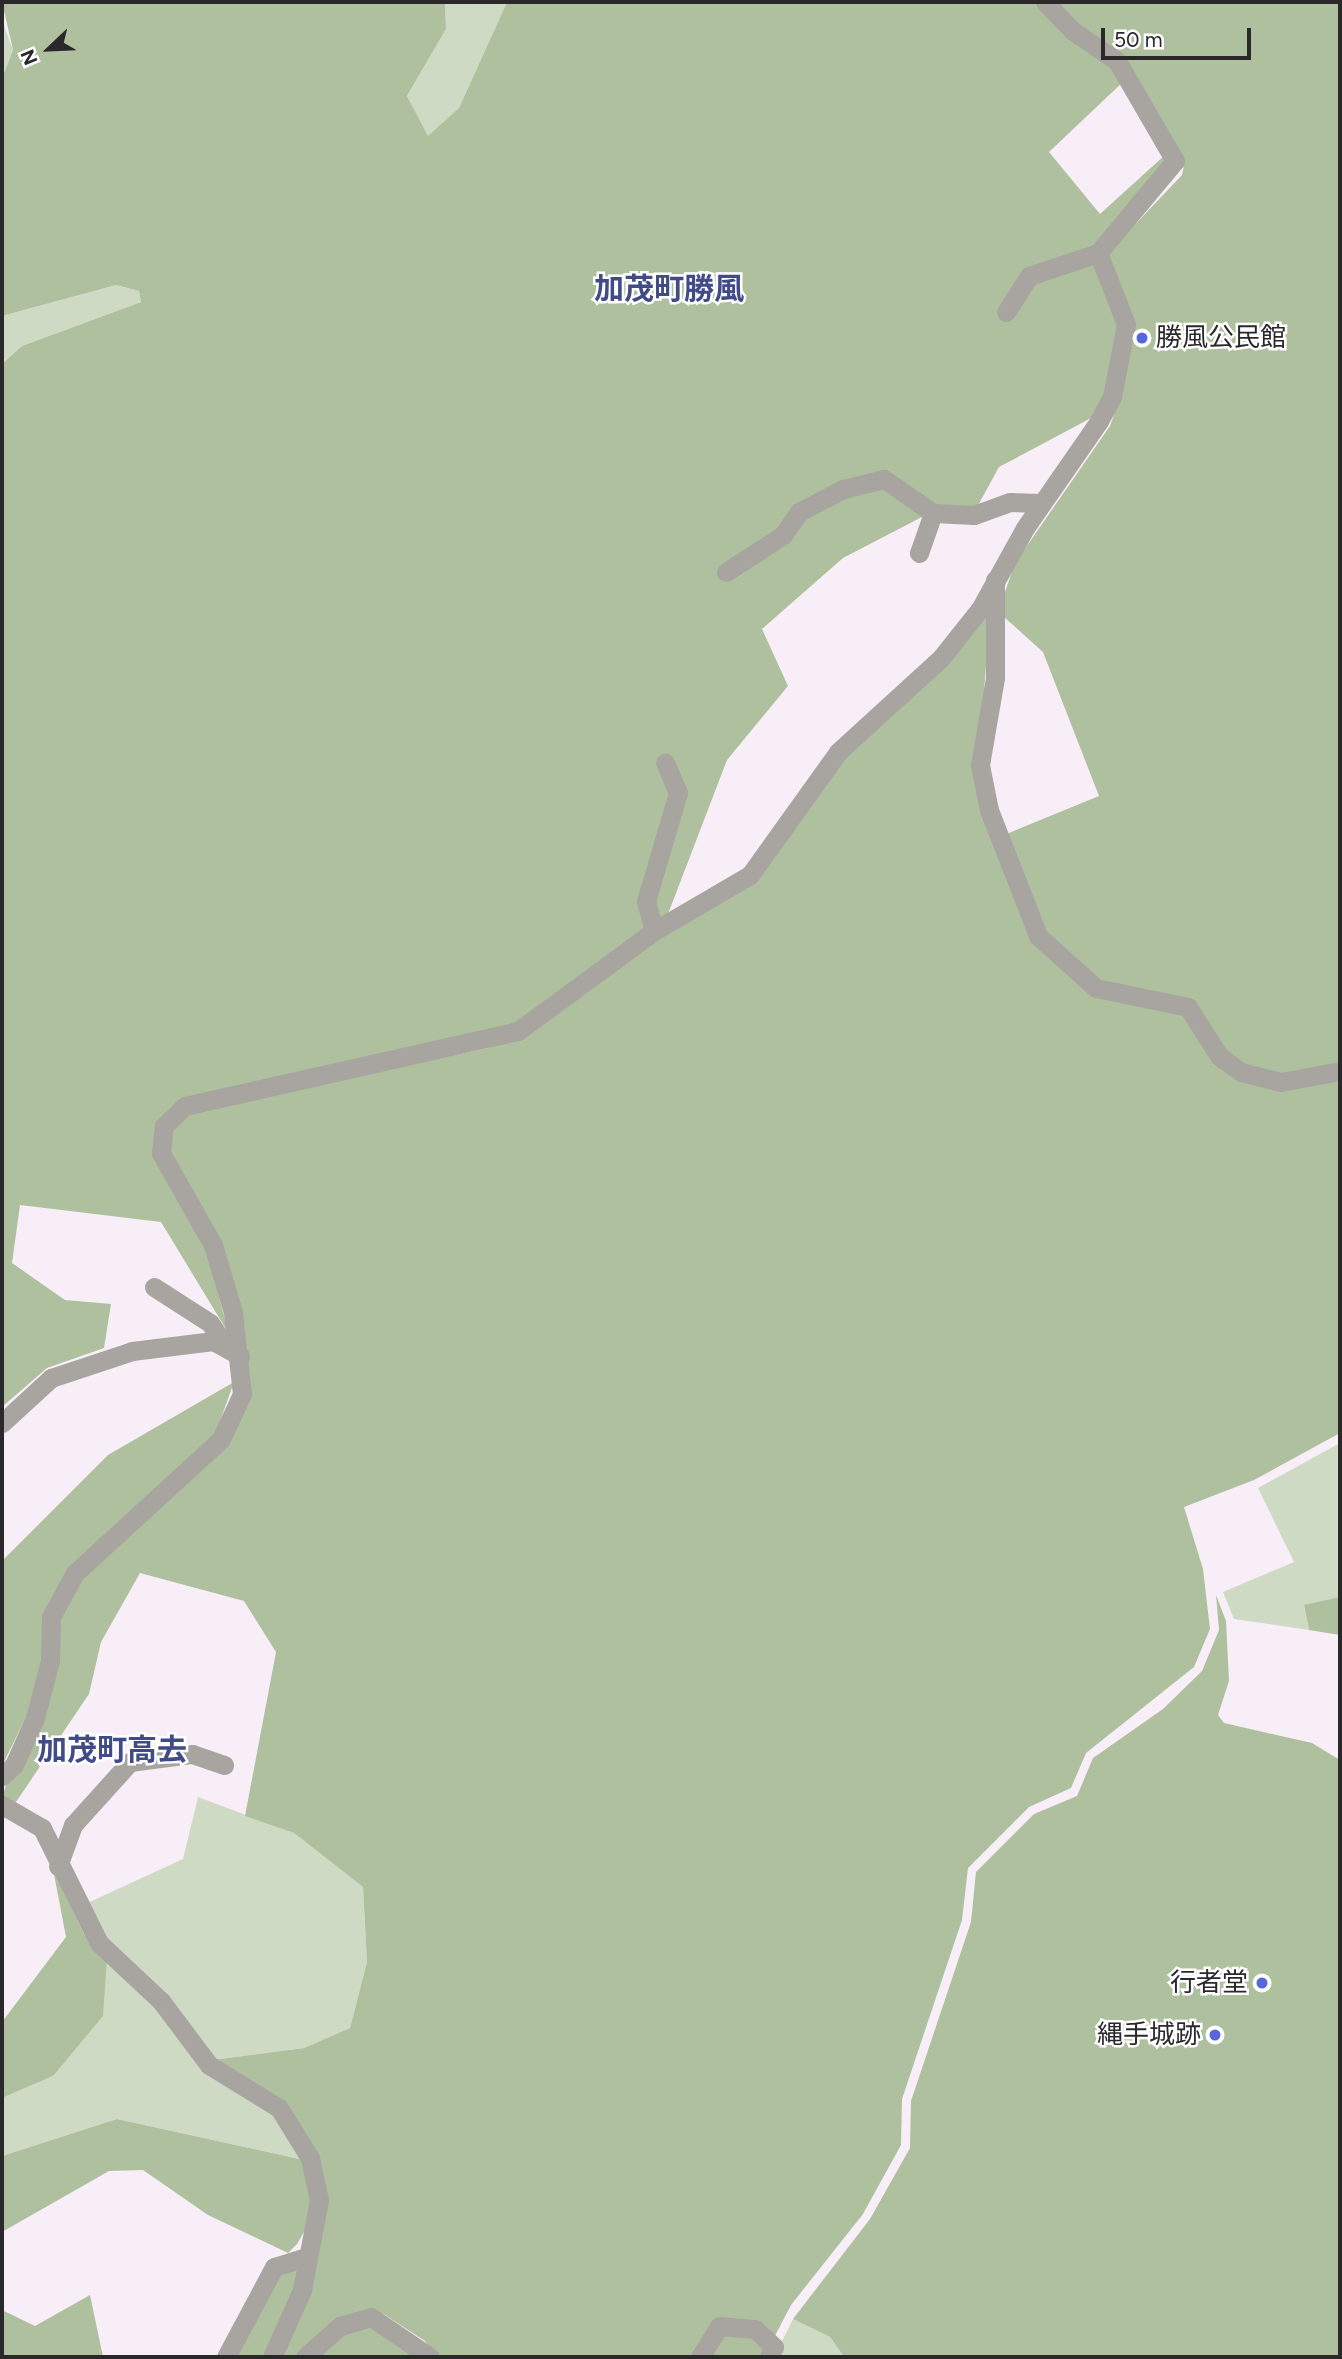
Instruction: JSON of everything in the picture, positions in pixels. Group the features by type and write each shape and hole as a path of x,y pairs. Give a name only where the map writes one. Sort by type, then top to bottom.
{"street":[{"path":"1006,312 1029,276 1098,253 1175,162 1117,61 1073,31 1045,2"},
{"path":"2,1776 14,1765 35,1718 50,1661 51,1617 75,1573 221,1439 242,1394 214,1245 161,1153 162,1133 174,1115 213,1099 518,1031 654,931 759,867 822,772 941,658 1112,397 1124,350 1124,312 1098,253"},
{"path":"726,572 783,535 799,512 843,489 884,480 933,513 974,515 1010,502 1042,503"},
{"path":"919,553 933,513"},
{"path":"995,579 995,678 980,765 989,810 1038,936 1096,988 1188,1007 1219,1056 1241,1072 1281,1082 1340,1071"},
{"path":"654,931 646,901 678,793 665,763"},
{"path":"155,1287 210,1323 233,1350"},
{"path":"2,1423 64,1371 132,1351 213,1341 233,1350"},
{"path":"58,1866 73,1825 130,1762 192,1754 224,1765"},
{"path":"2,1805 42,1828 89,1931 161,2001 209,2065 263,2094 292,2126 319,2189 304,2258 298,2305 272,2357"},
{"path":"226,2357 274,2267 304,2258"},
{"path":"305,2357 340,2326 371,2317 430,2357"},
{"path":"700,2357 719,2326 729,2326 765,2336 774,2347 769,2357"}],"green space":[{"path":"2,2 445,2 446,29 407,96 428,136 459,108 507,2 1038,2 1124,81 1049,152 1100,214 1165,155 1169,163 1089,252 1118,324 1105,394 1093,417 999,467 970,520 922,517 843,558 762,629 788,686 727,760 668,914 515,1024 157,1122 153,1155 206,1248 229,1334 161,1222 20,1205 12,1263 65,1300 111,1304 104,1348 47,1368 2,1407 2,364 22,346 141,302 139,291 116,285 2,316 2,78 13,50"},
{"path":"445,2 507,2 459,108 428,137 407,96 446,29"},
{"path":"1051,2 1340,2 1340,1065 1282,1076 1243,1066 1219,1044 1192,1002 1099,983 1043,932 1004,835 1099,796 1043,652 1004,617 1005,592 1015,563 1110,426 1119,400 1133,323 1107,254 1182,175 1185,160"},
{"path":"2,20 13,50 2,78"},
{"path":"116,285 139,291 141,302 22,346 2,364 2,316"},
{"path":"990,610 977,789 1066,974 1178,1008 1208,1050 1281,1088 1340,1078 1340,1433 1254,1480 1184,1507 1203,1569 1210,1629 1194,1667 1086,1753 1071,1788 1029,1807 968,1868 962,1920 902,2099 901,2145 863,2214 791,2305 764,2357 436,2357 425,2341 382,2313 297,2357 279,2357 304,2307 315,2155 213,2060 304,2048 350,2028 367,1962 363,1887 294,1833 245,1816 276,1652 244,1601 140,1573 101,1642 89,1694 16,1802 2,1798 58,1619 81,1578 227,1444 249,1395 247,1355 168,1151 171,1130 189,1113 488,1048 541,1026 658,937 754,881 844,757"},
{"path":"234,1382 215,1435 69,1569 27,1715 2,1766 2,1561 108,1455"},
{"path":"1340,1443 1340,1597 1304,1606 1309,1630 1234,1619 1223,1592 1294,1562 1258,1488"},
{"path":"1216,1595 1226,1621 1229,1681 1218,1715 1224,1723 1312,1743 1340,1760 1340,2357 844,2357 830,2337 793,2319 870,2219 910,2148 911,2101 971,1922 976,1872 1034,1814 1077,1796 1093,1758 1163,1709 1202,1671 1219,1630"},
{"path":"1340,1597 1340,1635 1309,1630 1304,1605"},
{"path":"198,1797 294,1833 363,1887 367,1962 350,2028 304,2048 213,2060 103,1939 83,1905 183,1859"},
{"path":"53,1869 84,1934 107,1958 103,2016 53,2076 2,2098 2,2022 66,1937"},
{"path":"107,1958 268,2105 304,2160 117,2119 2,2156 2,2098 53,2076"},
{"path":"117,2119 304,2160 311,2179 309,2223 297,2244 288,2253 208,2215 143,2170 109,2171 2,2232 2,2156"},
{"path":"292,2266 298,2272 291,2302 265,2357 234,2357 280,2273"},
{"path":"90,2295 103,2357 2,2357 2,2310 35,2326"},
{"path":"793,2319 830,2337 844,2357 774,2357"},
{"path":"377,2326 422,2357 316,2357 344,2333"}],"place":[{"name":"勝風公民館","path":"1142,338"},
{"name":"行者堂","path":"1262,1983"},
{"name":"縄手城跡","path":"1215,2035"}],"district":[{"name":"加茂町勝風","path":"669,289"},
{"name":"加茂町高去","path":"112,1750"}]}
